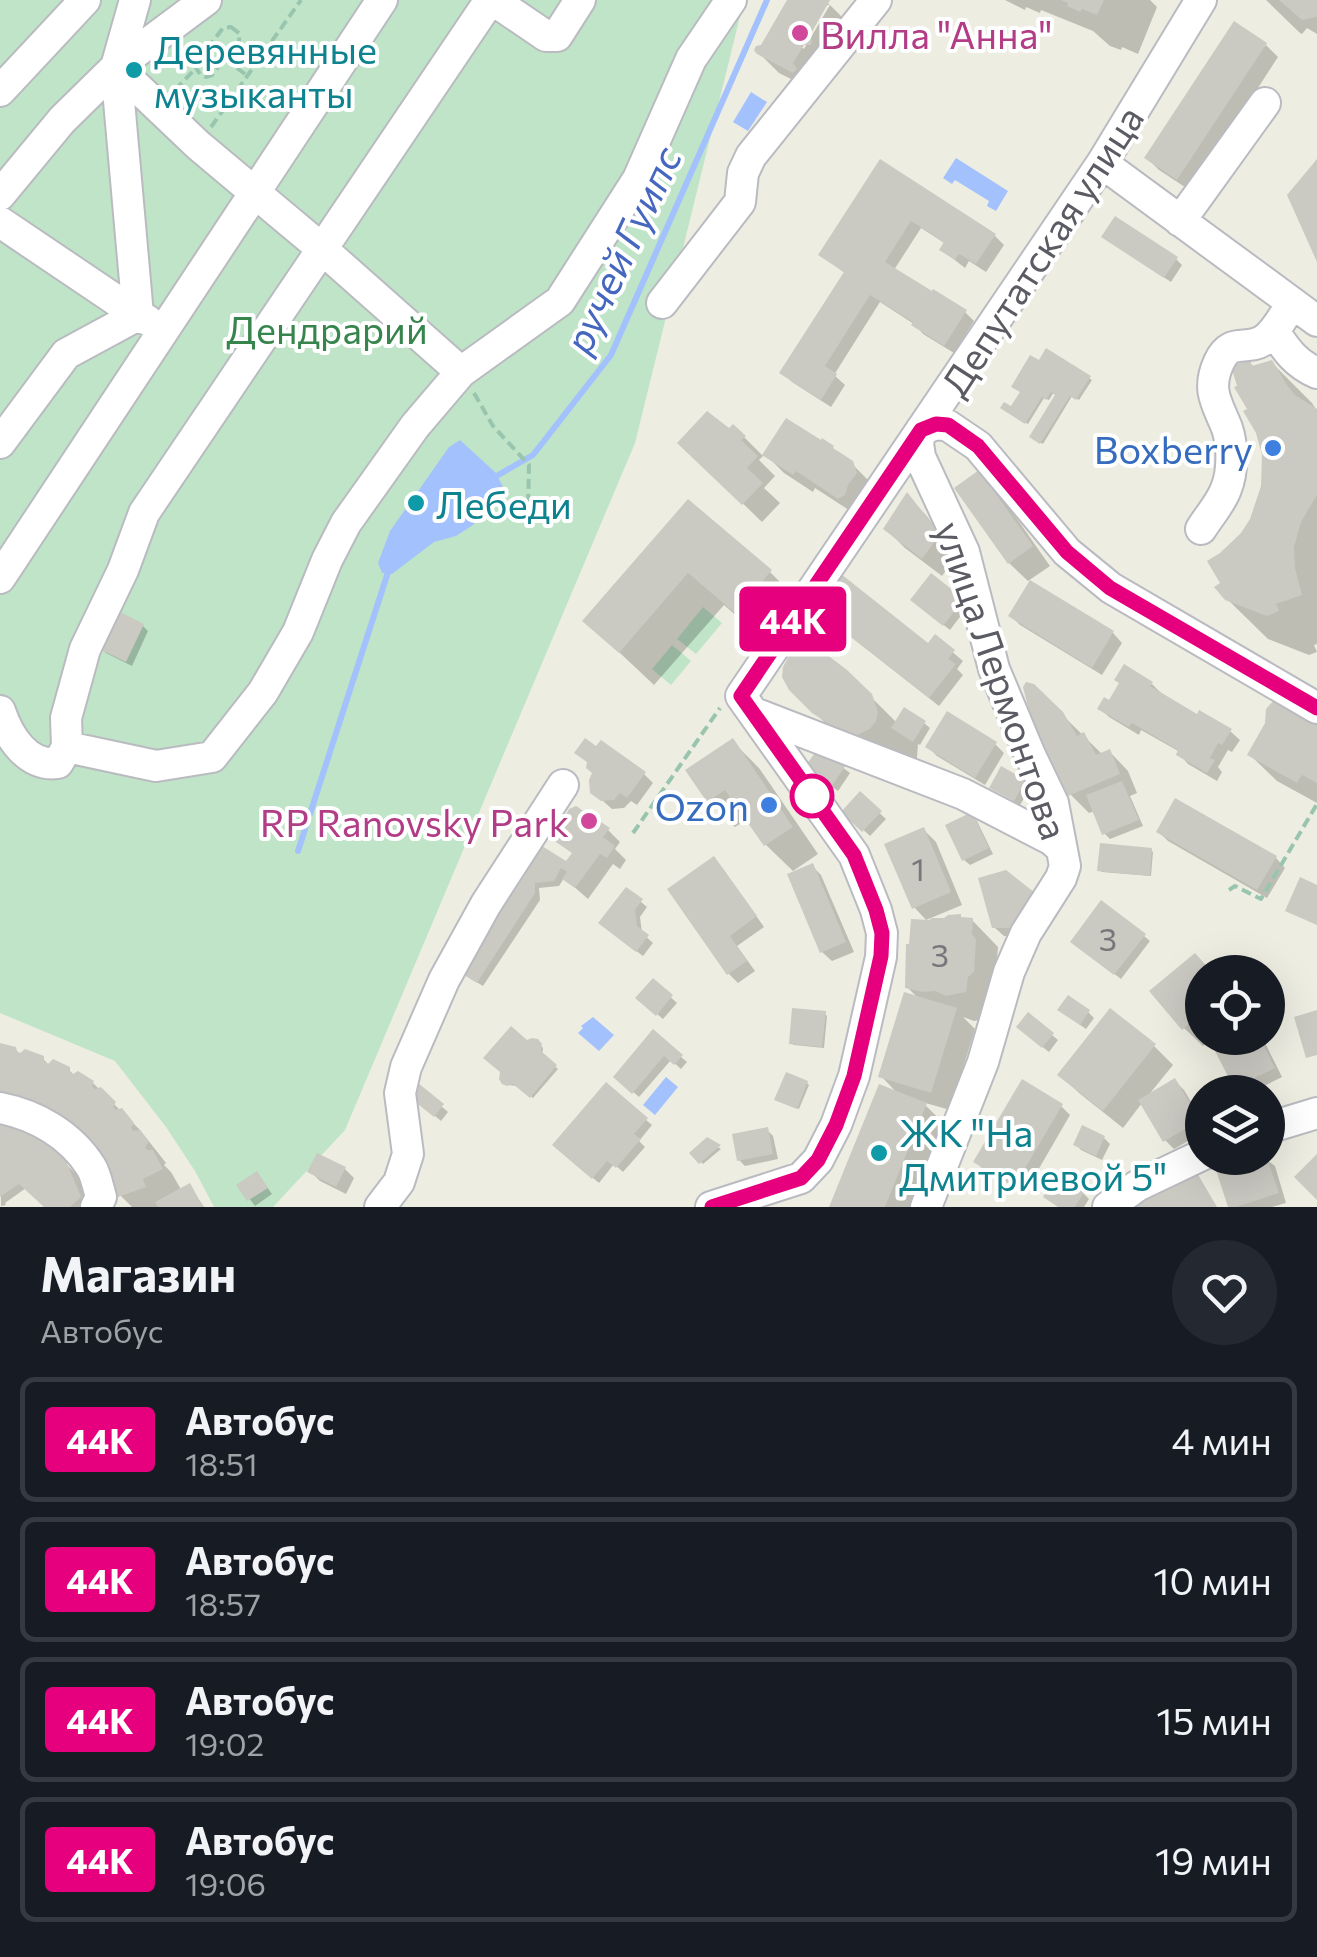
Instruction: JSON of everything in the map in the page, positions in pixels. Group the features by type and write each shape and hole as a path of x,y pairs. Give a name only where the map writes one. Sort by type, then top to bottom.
{"street":[{"path":"0,91 85,0"},
{"path":"135,0 116,67 150,322"},
{"path":"0,195 62,120 116,67 206,0"},
{"path":"0,578 150,322 254,192 382,0"},
{"path":"0,711 5,727 30,759 45,765 58,763 67,748 66,718 85,649 123,570 144,513 321,248 492,0 546,36 557,36 580,0"},
{"path":"67,748 156,766 212,757 263,692 298,632 346,522 415,426 461,372 560,301 638,180 692,59 731,0"},
{"path":"662,303 740,202 743,173 751,156 876,0"},
{"name":"Депутатская улица","path":"738,705 1102,163 1201,0"},
{"path":"116,67 198,145 461,372"},
{"path":"1180,221 1264,103"},
{"path":"1102,163 1305,312 1264,340 1234,346 1220,360 1212,388 1228,432 1232,464 1226,490 1201,528"},
{"path":"0,222 150,322"},
{"path":"0,442 66,354 150,322"},
{"path":"1274,331 1289,355 1317,373"},
{"path":"921,430 936,424 948,425 978,446 1067,552 1110,588 1317,708"},
{"name":"улица Лермонтова","path":"921,430 920,457 964,552 994,669 1054,803 1065,866 1008,972 983,1062 926,1207"},
{"path":"738,705 963,794 1061,848"},
{"path":"712,1207 801,1178 818,1160 854,1076 881,956 882,933 876,910 854,855 738,705"},
{"path":"380,1207 399,1182 408,1154 400,1093 406,1067 444,980 486,904 562,784"},
{"path":"0,1108 46,1124 73,1144 93,1170 101,1197 96,1207"},
{"path":"1285,1123 1317,1113"},
{"path":"1108,1207 1137,1186 1185,1163"}],"path":[{"path":"198,145 301,0"},
{"path":"158,107 196,68 223,28 231,26 240,34 239,41 212,76 200,74 196,68"},
{"path":"225,60 247,76"},
{"path":"461,372 493,426 529,465 528,512"},
{"path":"633,833 738,705"},
{"path":"1229,890 1235,886 1261,899 1317,804"},
{"path":"1252,903 1255,896"}],"green space":[{"name":"Дендрарий","path":"0,0 744,0 635,443 345,1130 273,1207 214,1207 166,1127 115,1061 0,1013"},
{"path":"703,607 722,623 696,654 677,639"},
{"path":"672,645 691,661 671,685 652,669"}],"water":[{"path":"751,92 767,102 748,131 733,122"},
{"path":"956,158 1008,191 996,211 987,206 989,201 955,180 952,184 943,178"},
{"path":"460,440 496,473 504,489 473,525 456,536 434,542 392,574 382,573 378,563 390,531 449,447"},
{"path":"593,1017 614,1035 599,1051 578,1033"},
{"path":"666,1077 678,1087 655,1115 643,1105"}],"building":[{"path":"787,0 830,0 809,37 811,45 804,45 793,63 797,69 793,73 754,50 761,45"},
{"path":"1061,0 1104,0 1097,15 1082,9 1080,12"},
{"path":"1279,0 1317,0 1317,17 1302,20"},
{"path":"1234,21 1267,43 1177,180 1144,158"},
{"path":"880,159 996,234 976,264 959,254 955,260 939,250 944,242 911,221 885,262 967,310 944,346 870,295 825,366 837,374 821,400 779,373 844,272 818,255"},
{"path":"1317,159 1317,262 1287,195"},
{"path":"1115,216 1178,257 1164,278 1101,237"},
{"path":"1046,348 1091,376 1076,400 1070,396 1040,444 1029,437 1055,395 1051,392 1046,400 1042,397 1025,424 1000,408 1004,402 1011,406 1020,392 1011,387 1030,355 1039,360"},
{"path":"1250,360 1252,366 1272,360 1295,395 1317,409 1317,495 1301,522 1294,547 1302,595 1276,604 1279,611 1267,616 1225,600 1214,587 1220,583 1207,561 1241,533 1261,486 1262,455 1256,433 1243,411 1247,409 1234,387 1237,386 1231,366"},
{"path":"707,411 729,428 733,424 746,436 741,440 758,456 747,468 763,483 742,505 677,443"},
{"path":"786,418 853,461 857,473 845,495 838,499 796,471 793,475 762,455"},
{"path":"979,470 1033,546 1008,564 954,488"},
{"path":"907,492 940,534 922,559 883,529"},
{"path":"688,499 772,570 735,613 688,573 619,653 582,621"},
{"path":"931,573 964,599 943,626 910,600"},
{"path":"841,574 928,643 935,634 955,650 948,659 956,664 929,698 832,622 832,585"},
{"path":"1030,580 1114,631 1092,668 1008,616"},
{"path":"116,610 144,624 126,662 97,648"},
{"path":"803,647 822,651 872,694 878,712 870,729 857,735 843,733 812,713 789,690 782,677 783,667 790,654"},
{"path":"1124,664 1153,682 1150,686 1232,729 1222,745 1218,743 1210,758 1215,760 1207,773 1176,755 1178,750 1132,723 1129,727 1097,709 1104,697 1109,700 1119,683 1114,680"},
{"path":"1026,682 1034,684 1063,712 1077,736 1084,732 1096,755 1110,749 1120,774 1068,796 1034,725 1023,687"},
{"path":"1275,699 1317,721 1317,783 1302,775 1297,783 1247,755 1265,723 1266,709"},
{"path":"904,707 926,721 913,742 891,728"},
{"path":"947,711 997,742 975,778 925,747"},
{"path":"585,738 596,746 601,740 646,772 627,798 620,793 614,800 601,801 590,793 592,773 586,768 587,762 574,753"},
{"path":"733,738 793,827 764,846 725,790 707,802 685,770"},
{"path":"820,746 846,765 831,787 804,768"},
{"path":"1001,766 1026,780 1014,801 989,788"},
{"path":"1122,781 1139,820 1102,835 1086,795"},
{"path":"860,791 882,811 862,832 841,812"},
{"path":"1175,798 1277,856 1257,890 1156,832"},
{"path":"576,806 610,828 603,837 615,846 607,858 600,854 575,888 562,879 567,872 561,868 554,881 535,883 535,893 477,983 456,970 508,891 515,890 525,875 522,867 537,843 566,861 572,853 554,836 569,809"},
{"path":"972,812 989,848 962,861 945,825"},
{"path":"924,827 951,892 912,909 884,844"},
{"path":"1100,843 1152,848 1150,876 1097,871"},
{"path":"714,856 757,916 730,936 747,961 727,975 667,889"},
{"path":"813,863 846,942 820,953 787,874"},
{"path":"1006,870 1039,896 1013,928 992,928 978,878"},
{"path":"1300,877 1317,885 1317,925 1285,911"},
{"path":"626,887 643,899 635,910 637,926 649,935 636,952 598,923"},
{"path":"1101,900 1146,934 1114,975 1070,942"},
{"path":"961,914 973,918 972,934 976,939 974,972 968,977 966,992 946,996 905,988 911,919"},
{"path":"1185,961 1185,1027 1182,1030 1149,991"},
{"path":"653,978 673,995 656,1016 635,998"},
{"path":"904,992 957,1008 931,1093 878,1077"},
{"path":"1068,995 1090,1010 1080,1025 1057,1010"},
{"path":"792,1008 826,1011 822,1047 789,1044"},
{"path":"1110,1008 1156,1044 1103,1111 1057,1075"},
{"path":"1317,1010 1317,1055 1306,1058 1294,1017"},
{"path":"1028,1012 1054,1033 1042,1048 1016,1027"},
{"path":"511,1026 527,1040 538,1039 541,1051 557,1065 530,1098 513,1084 502,1084 500,1072 483,1058"},
{"path":"653,1029 683,1055 674,1065 664,1056 632,1094 613,1077"},
{"path":"0,1043 16,1047 20,1053 25,1049 44,1056 48,1064 53,1059 70,1067 70,1073 78,1071 94,1081 92,1086 101,1087 116,1102 113,1107 122,1108 134,1123 131,1128 140,1130 149,1142 145,1147 153,1150 163,1169 143,1179 146,1187 118,1197 101,1163 0,1096"},
{"path":"1217,1055 1268,1055 1275,1068 1261,1075 1227,1075"},
{"path":"786,1072 808,1081 797,1109 774,1100"},
{"path":"1175,1078 1185,1095 1185,1129 1163,1142 1138,1100"},
{"path":"1022,1079 1063,1104 1014,1187 973,1162"},
{"path":"606,1082 648,1118 634,1134 641,1139 616,1168 607,1161 592,1179 552,1145"},
{"path":"418,1083 444,1104 434,1117 408,1096"},
{"name":"ЖК \"На Дмитриевой 5\"","path":"879,1084 927,1103 885,1207 829,1207"},
{"path":"0,1120 37,1135 66,1161 81,1197 70,1207 44,1207 19,1184 0,1197"},
{"path":"1082,1125 1105,1136 1096,1156 1073,1145"},
{"path":"768,1127 773,1154 737,1161 732,1134"},
{"path":"707,1137 721,1145 699,1164 689,1153"},
{"path":"317,1153 346,1167 336,1187 307,1172"},
{"path":"1317,1154 1317,1200 1294,1177"},
{"path":"257,1171 268,1188 247,1201 236,1185"},
{"path":"1185,1171 1185,1175 1198,1175 1217,1207 1122,1207"},
{"path":"1058,1174 1085,1191 1075,1207 1058,1207 1043,1197"},
{"path":"1218,1175 1273,1175 1279,1193 1228,1207"},
{"path":"190,1183 203,1207 158,1207 155,1202"}],"waterway":[{"name":"ручей Гуипс","path":"493,478 533,455 611,355 767,0"},
{"name":"ручей Гуипс","path":"298,851 390,566"}],"bus line":[{"name":"44К","path":"712,1207 801,1178 818,1160 854,1076 881,956 882,933 876,910 854,855 741,696 921,430 936,424 948,425 978,446 1067,552 1110,588 1317,708"}],"place":[{"name":"Вилла \"Анна\"","path":"800,33"},
{"name":"Деревянные музыканты","path":"134,70"},
{"name":"Boxberry","path":"1273,448"},
{"name":"Лебеди","path":"416,503"},
{"name":"Ozon","path":"769,805"},
{"name":"RP Ranovsky Park","path":"589,821"},
{"name":"ЖК \"На Дмитриевой 5\"","path":"879,1153"}]}
